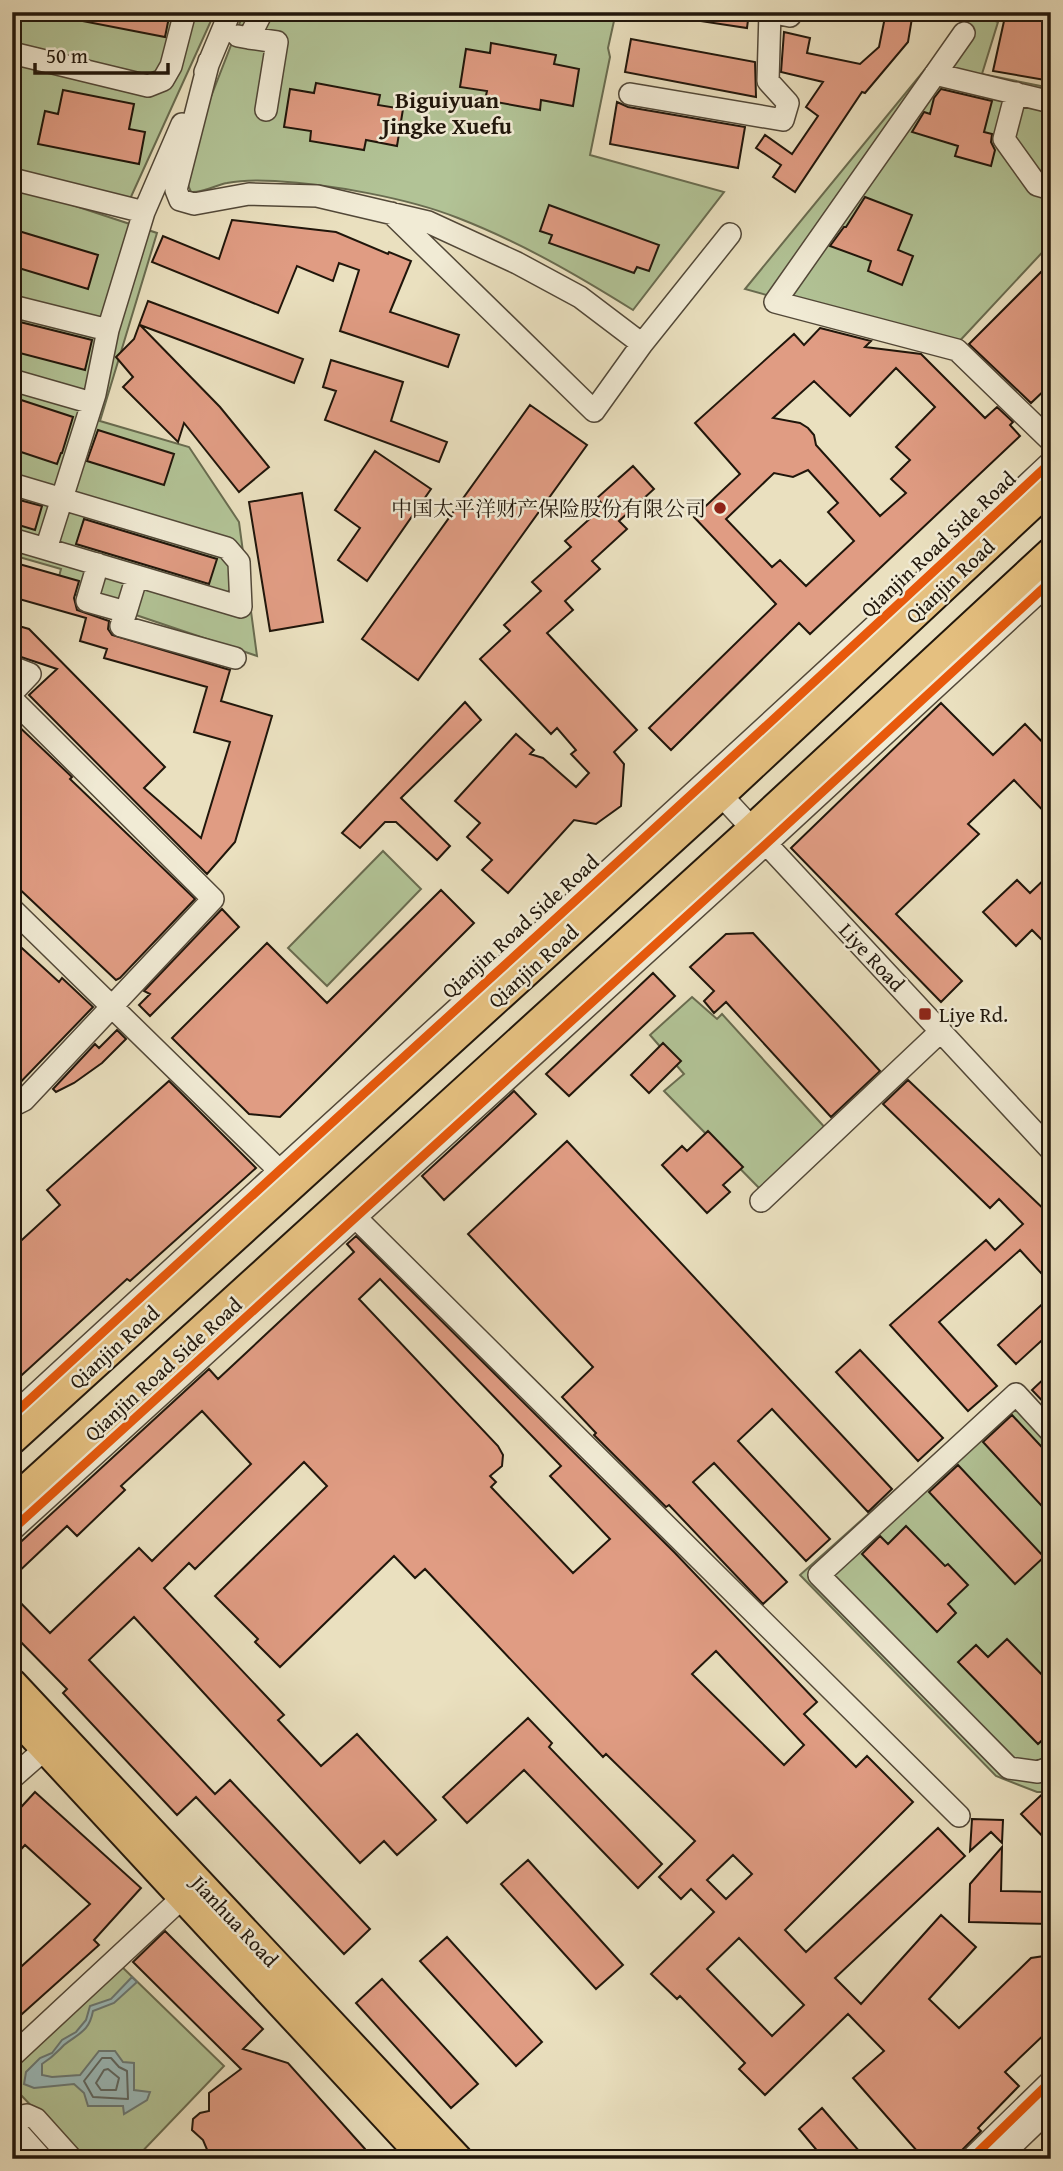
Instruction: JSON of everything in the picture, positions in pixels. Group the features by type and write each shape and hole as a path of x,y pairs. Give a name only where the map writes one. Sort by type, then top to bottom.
{"main road":[{"name":"Qianjin Road","path":"12,1440 286,1177 721,795 1051,487"},
{"path":"12,1503 348,1210 760,836 1051,552"},
{"name":"Jianhua Road","path":"12,1683 458,2159"},
{"name":"Jianhua Road","path":"12,1713 425,2159"}],"street":[{"path":"12,53 148,86 163,80 171,66 185,12"},
{"path":"46,549 92,403 108,330 144,212 230,12"},
{"path":"249,38 262,12"},
{"path":"630,94 783,120 788,103 768,80 770,12 790,16 791,12"},
{"path":"964,33 775,302 957,350 1051,441"},
{"path":"221,34 277,42 266,110"},
{"path":"209,61 176,190 180,200 194,204 249,194 317,196 428,222 517,263 580,297 642,344"},
{"path":"935,74 1051,102"},
{"path":"1016,93 1004,139 1037,186 1051,189"},
{"path":"12,178 144,212"},
{"path":"391,213 594,411 642,344 730,234"},
{"path":"12,306 108,330"},
{"path":"12,380 92,403"},
{"name":"Qianjin Road Side Road","path":"12,1416 286,1177 1051,462"},
{"path":"12,484 227,548 239,562 241,607 12,539"},
{"path":"98,565 87,601 126,612"},
{"path":"137,576 121,626 234,658"},
{"path":"760,836 1051,581"},
{"path":"12,667 30,674 12,693"},
{"path":"12,699 213,899 24,1100 12,1106"},
{"name":"Liye Road","path":"721,795 1051,1150"},
{"path":"12,909 286,1177"},
{"path":"761,1201 941,1031"},
{"path":"348,1210 959,1816"},
{"name":"Qianjin Road Side Road","path":"12,1530 348,1210"},
{"path":"1051,1432 1016,1394 819,1575 1009,1768 1038,1773 1051,1767"},
{"path":"12,1778 45,1749"},
{"path":"12,2056 183,1897"},
{"path":"971,2159 1051,2081"},
{"path":"1002,2157 1051,2108"},
{"path":"13,2113 17,2132 42,2159"},
{"path":"13,2113 17,2117 27,2115 36,2119 72,2159"}],"green space":[{"path":"12,12 215,12 130,199 12,169"},
{"path":"244,12 616,12 608,48 610,57 590,155 724,192 633,310 526,248 458,218 416,204 343,189 251,180 191,192 187,183 198,130"},
{"path":"972,12 998,22 982,74 1051,88 1051,243 954,347 745,289"},
{"path":"12,185 157,233 100,421 189,447 239,522 257,656 56,588 61,569 12,555"},
{"path":"383,851 421,889 327,986 288,948"},
{"path":"692,997 717,1019 722,1014 828,1131 763,1192 664,1091 684,1074 650,1035"},
{"path":"1005,1392 1051,1443 1051,1792 1037,1792 996,1776 800,1575"},
{"path":"118,1963 224,2066 135,2159 82,2159 19,2093 15,2067"}],"water":[{"path":"132,1977 137,1982 114,2003 93,2011 83,2031 42,2064 42,2075 80,2075 99,2051 115,2051 123,2062 134,2063 134,2090 150,2092 147,2100 124,2114 123,2106 88,2106 84,2093 74,2084 34,2088 24,2084 26,2072 40,2058 52,2053 62,2040 76,2032 86,2020 90,2006 111,1999"}],"building":[{"path":"73,12 170,12 165,37 72,19"},
{"path":"700,12 749,12 747,28 700,21"},
{"path":"886,12 913,12 908,42 865,93 862,92 795,192 773,177 781,165 756,148 765,135 792,154 818,116 806,107 823,82 781,72 784,32 810,38 807,53 860,64 879,47"},
{"path":"1006,12 1051,12 1051,81 993,71"},
{"path":"631,39 755,62 756,97 625,72"},
{"path":"491,43 556,55 554,64 579,69 573,106 541,100 540,110 485,100 487,91 460,87 466,49 490,53"},
{"path":"316,83 380,95 378,105 403,109 397,146 366,140 364,150 310,141 311,131 284,127 290,89 314,93"},
{"path":"941,89 992,101 984,132 992,134 991,142 995,150 991,166 955,156 958,146 912,132 924,112 930,114 934,98"},
{"path":"63,90 134,104 129,129 145,132 139,164 38,144 45,111 58,114"},
{"path":"617,102 628,107 745,127 738,168 610,144"},
{"path":"865,197 912,215 898,250 913,256 902,285 868,271 871,261 830,246"},
{"path":"549,205 659,245 649,271 637,267 634,273 549,243 552,235 540,231"},
{"path":"232,220 336,232 411,261 390,312 459,335 448,367 340,331 359,270 339,263 333,281 297,266 278,313 152,262 163,236 219,259"},
{"path":"12,229 98,255 88,289 12,266"},
{"path":"1051,262 1051,384 1031,403 969,344"},
{"path":"148,301 303,359 294,383 140,325 220,407 269,467 239,492 184,423 178,442 123,387 133,377 116,357 134,339"},
{"path":"12,320 92,340 85,370 12,351"},
{"path":"820,328 871,341 865,347 921,354 985,418 997,407 1013,422 1010,425 1020,436 810,634 799,623 671,750 649,728 776,604 694,517 740,474 695,423 794,334 804,345","holes":["896,368 935,407 896,447 910,460 891,479 906,493 880,516 816,445 814,435 808,428 800,423 773,418 814,381 850,416","808,470 838,503 828,512 854,541 806,586 780,560 772,567 726,519 774,473 793,477"]},
{"path":"331,360 403,382 391,421 447,442 439,462 325,420 336,391 323,387"},
{"path":"12,397 73,417 57,464 12,449"},
{"path":"530,405 587,445 418,680 362,639"},
{"path":"98,430 174,454 164,485 87,461"},
{"path":"375,451 431,489 367,581 338,560 360,528 335,510"},
{"path":"633,466 654,489 619,521 627,529 592,561 600,569 565,601 573,610 547,633 637,730 614,752 624,764 621,806 596,824 574,820 508,893 482,870 492,860 467,837 480,823 455,801 516,734 534,750 530,754 543,758 576,787 589,773 571,754 576,750 557,728 551,734 480,659 510,631 504,625 541,591 532,582 571,547 565,541 604,506 597,498"},
{"path":"302,493 323,622 270,631 249,502"},
{"path":"12,498 42,506 35,530 12,523"},
{"path":"84,519 217,559 209,584 76,544"},
{"path":"12,562 79,581 74,598 77,610 109,621 108,629 112,635 230,670 221,701 272,716 235,842 207,874 29,695 57,669 12,654 12,624 29,629 165,767 144,788 201,838 230,742 194,732 207,687 104,658 107,649 80,641 86,618 12,597"},
{"path":"465,702 481,720 401,798 450,846 437,860 396,822 385,822 360,848 342,833"},
{"path":"941,703 993,755 1025,724 1051,751 1051,819 1014,780 968,824 979,834 896,914 962,981 941,1002 791,848"},
{"path":"12,720 195,899 116,980 12,882"},
{"path":"1051,873 1051,949 1032,930 1016,946 983,912 1017,880 1030,893"},
{"path":"441,890 474,923 280,1117 249,1114 172,1038 267,943 327,1003"},
{"path":"222,909 239,927 150,1016 139,1005 150,994 144,991"},
{"path":"753,933 880,1071 831,1117 726,1002 714,1013 704,1001 714,991 690,967 726,934"},
{"path":"12,939 59,982 62,978 93,1007 12,1091"},
{"path":"653,973 675,996 569,1096 546,1074"},
{"path":"117,1030 126,1039 102,1063 74,1083 56,1092 53,1089 95,1044 99,1048"},
{"path":"663,1043 681,1061 649,1093 631,1075"},
{"path":"908,1080 1051,1216 1051,1284 1020,1250 939,1322 997,1386 968,1411 890,1325 986,1240 995,1250 1023,1224 999,1199 990,1208 883,1104"},
{"path":"169,1081 256,1168 130,1281 127,1279 12,1384 12,1249 60,1205 47,1190"},
{"path":"514,1091 536,1114 444,1200 422,1176"},
{"path":"708,1131 743,1167 723,1185 730,1192 707,1213 662,1165 682,1146 687,1151"},
{"path":"567,1141 892,1489 868,1512 772,1409 738,1441 830,1539 806,1561 714,1463 693,1482 787,1582 763,1604 669,1505 666,1507 594,1435 596,1433 562,1397 593,1367 468,1234"},
{"path":"356,1236 675,1553 817,1702 804,1714 856,1767 867,1756 913,1802 785,1930 806,1952 938,1828 965,1856 835,1978 861,2004 941,1915 976,1947 929,1999 959,2028 1031,1958 1051,1955 1051,2028 1005,2072 1019,2086 978,2128 981,2131 962,2150 958,2159 924,2159 853,2078 884,2051 848,2014 765,2095 739,2069 745,2063 680,1996 677,1999 651,1974 714,1912 691,1889 681,1899 659,1877 695,1841 606,1754 603,1757 425,1569 415,1578 394,1556 280,1667 255,1642 258,1639 215,1596 327,1486 304,1462 195,1569 189,1563 164,1588 284,1715 278,1720 321,1766 357,1734 436,1820 397,1855 384,1841 360,1863 134,1617 89,1660 215,1794 230,1780 370,1929 344,1954 196,1797 177,1815 63,1693 67,1689 12,1633 12,1594 50,1633 139,1548 152,1561 251,1464 202,1411 121,1486 125,1490 77,1536 67,1526 12,1578 12,1550 209,1369 218,1379 354,1252 347,1244","holes":["380,1279 561,1466 550,1476 610,1539 573,1573 491,1487 496,1482 490,1476 502,1466 503,1455 498,1446 359,1299","716,1651 804,1745 784,1765 692,1674","733,1855 752,1874 726,1899 707,1880","739,1938 804,2005 772,2036 707,1969"]},
{"path":"1051,1296 1051,1332 1016,1364 998,1345"},
{"path":"860,1350 943,1438 918,1461 836,1372"},
{"path":"1051,1372 1051,1410 1032,1390"},
{"path":"1012,1415 1051,1457 1051,1516 983,1442"},
{"path":"958,1465 1044,1557 1015,1584 929,1492"},
{"path":"906,1526 968,1585 948,1604 956,1613 937,1632 862,1554 880,1536 888,1544"},
{"path":"1007,1639 1051,1684 1051,1732 1038,1744 958,1662 976,1645 988,1657"},
{"path":"528,1718 552,1743 549,1747 662,1864 638,1888 524,1770 467,1823 443,1797"},
{"path":"1051,1786 1051,1845 1021,1814"},
{"path":"35,1792 141,1888 94,1940 99,1945 12,2023 12,1975 90,1904 25,1845 12,1859 12,1817"},
{"path":"972,1819 1003,1820 1002,1843 991,1832 970,1851"},
{"path":"1002,1847 1001,1891 1051,1892 1051,1924 969,1922 970,1884"},
{"path":"528,1860 623,1965 596,1989 501,1884"},
{"path":"165,1931 263,2029 243,2049 288,2063 365,2149 365,2159 211,2159 203,2140 192,2130 193,2119 200,2113 209,2111 209,2093 241,2069 133,1962"},
{"path":"447,1937 542,2042 516,2066 420,1961"},
{"path":"382,1979 478,2084 451,2108 356,2003"},
{"path":"822,2108 866,2159 824,2159 799,2129"}],"cycle path":[{"path":"12,1416 1051,462"},
{"path":"12,1530 1051,581"},
{"path":"971,2159 1051,2081"}],"place":[{"name":"中国太平洋财产保险股份有限公司","path":"720,508"},
{"name":"Liye Rd.","path":"925,1014"}],"district":[{"name":"Biguiyuan Jingke Xuefu","path":"447,112"}]}
